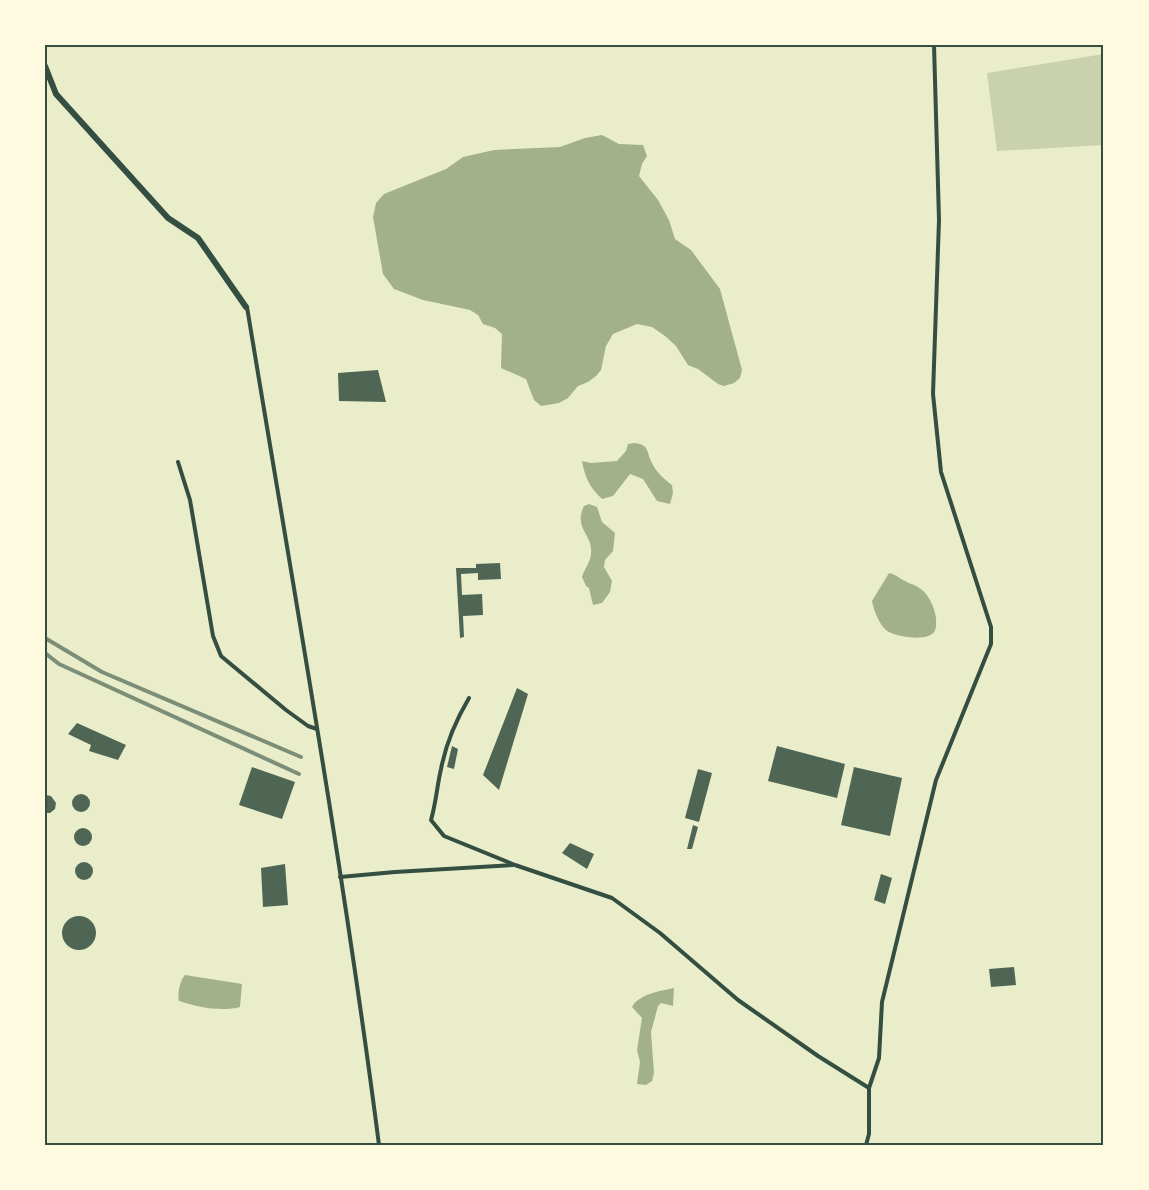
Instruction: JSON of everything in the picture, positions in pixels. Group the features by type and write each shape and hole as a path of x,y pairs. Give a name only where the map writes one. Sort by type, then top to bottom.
{"street":[{"path":"45,66 56,94 168,218 198,238 246,307"}],"lane":[{"path":"866,1145 868,1088 879,1058 882,1002 936,780 991,644 991,627 941,472 933,394 939,220 934,45"},
{"path":"246,307 317,729 366,1043 379,1145"},
{"path":"178,462 190,500 213,636 221,656 285,710 308,726 317,729"},
{"path":"469,698 453,724 440,770 436,805 431,820 444,836 515,865 612,898 660,933 738,1000 868,1088"},
{"path":"340,878 395,872 515,865"}],"shaded area":[{"path":"1104,54 1104,145 997,151 987,73"},
{"path":"602,135 619,144 643,145 647,156 639,176 658,200 669,220 675,239 691,250 720,289 742,370 740,378 734,383 724,386 718,384 698,369 688,365 676,346 665,336 652,327 637,324 613,334 606,346 601,370 596,376 578,386 568,398 559,403 541,406 534,400 526,379 501,368 502,334 495,328 483,324 478,315 470,310 423,300 394,289 383,274 373,217 376,203 384,194 446,169 463,157 494,150 560,147"},
{"path":"635,443 645,447 656,469 672,485 673,493 670,504 657,501 643,479 630,474 613,496 602,499 591,486 582,461 591,463 617,461 626,451 628,444"},
{"path":"589,504 597,507 602,522 615,533 613,551 605,560 604,567 612,581 610,592 602,603 593,605 589,588 582,577 590,559 591,546 582,526 581,514 584,506"},
{"path":"889,573 916,586 928,597 936,618 936,629 931,635 918,638 903,636 890,633 881,624 872,601"},
{"path":"185,975 242,984 240,1007 210,1008 179,1001 179,987"},
{"path":"674,988 673,1006 661,1003 658,1006 651,1032 654,1073 652,1081 646,1085 637,1084 640,1062 637,1050 642,1018 632,1007 645,996"}],"building":[{"path":"378,370 386,402 339,401 338,373"},
{"path":"500,563 501,579 478,580 478,573 461,574 462,595 482,594 483,615 463,616 464,637 460,638 456,568 476,568 476,564"},
{"path":"517,688 528,694 499,790 483,775"},
{"path":"77,723 126,745 118,760 89,751 91,745 68,734"},
{"path":"452,746 458,749 454,769 447,767"},
{"path":"777,746 845,764 837,798 768,781"},
{"path":"252,767 295,782 282,819 239,805"},
{"path":"854,767 902,778 890,836 841,825"},
{"path":"698,769 712,773 699,822 685,818"},
{"path":"77,794 85,794 90,799 88,810 77,812 72,807 72,799"},
{"path":"45,795 51,796 56,803 55,809 50,813 45,813"},
{"path":"693,825 698,827 692,849 687,849"},
{"path":"79,828 87,828 92,833 90,844 79,846 74,841 74,833"},
{"path":"570,843 594,854 587,869 562,853"},
{"path":"80,862 88,862 93,867 91,878 80,880 75,875 75,867"},
{"path":"285,864 288,905 263,907 261,868"},
{"path":"881,874 892,878 885,904 874,900"},
{"path":"79,916 91,921 96,933 91,945 79,950 67,945 62,933 67,921"},
{"path":"1014,967 1016,985 991,987 989,969"}],"railway":[{"path":"45,638 102,672 301,757"},
{"path":"45,653 59,664 299,774"}]}
